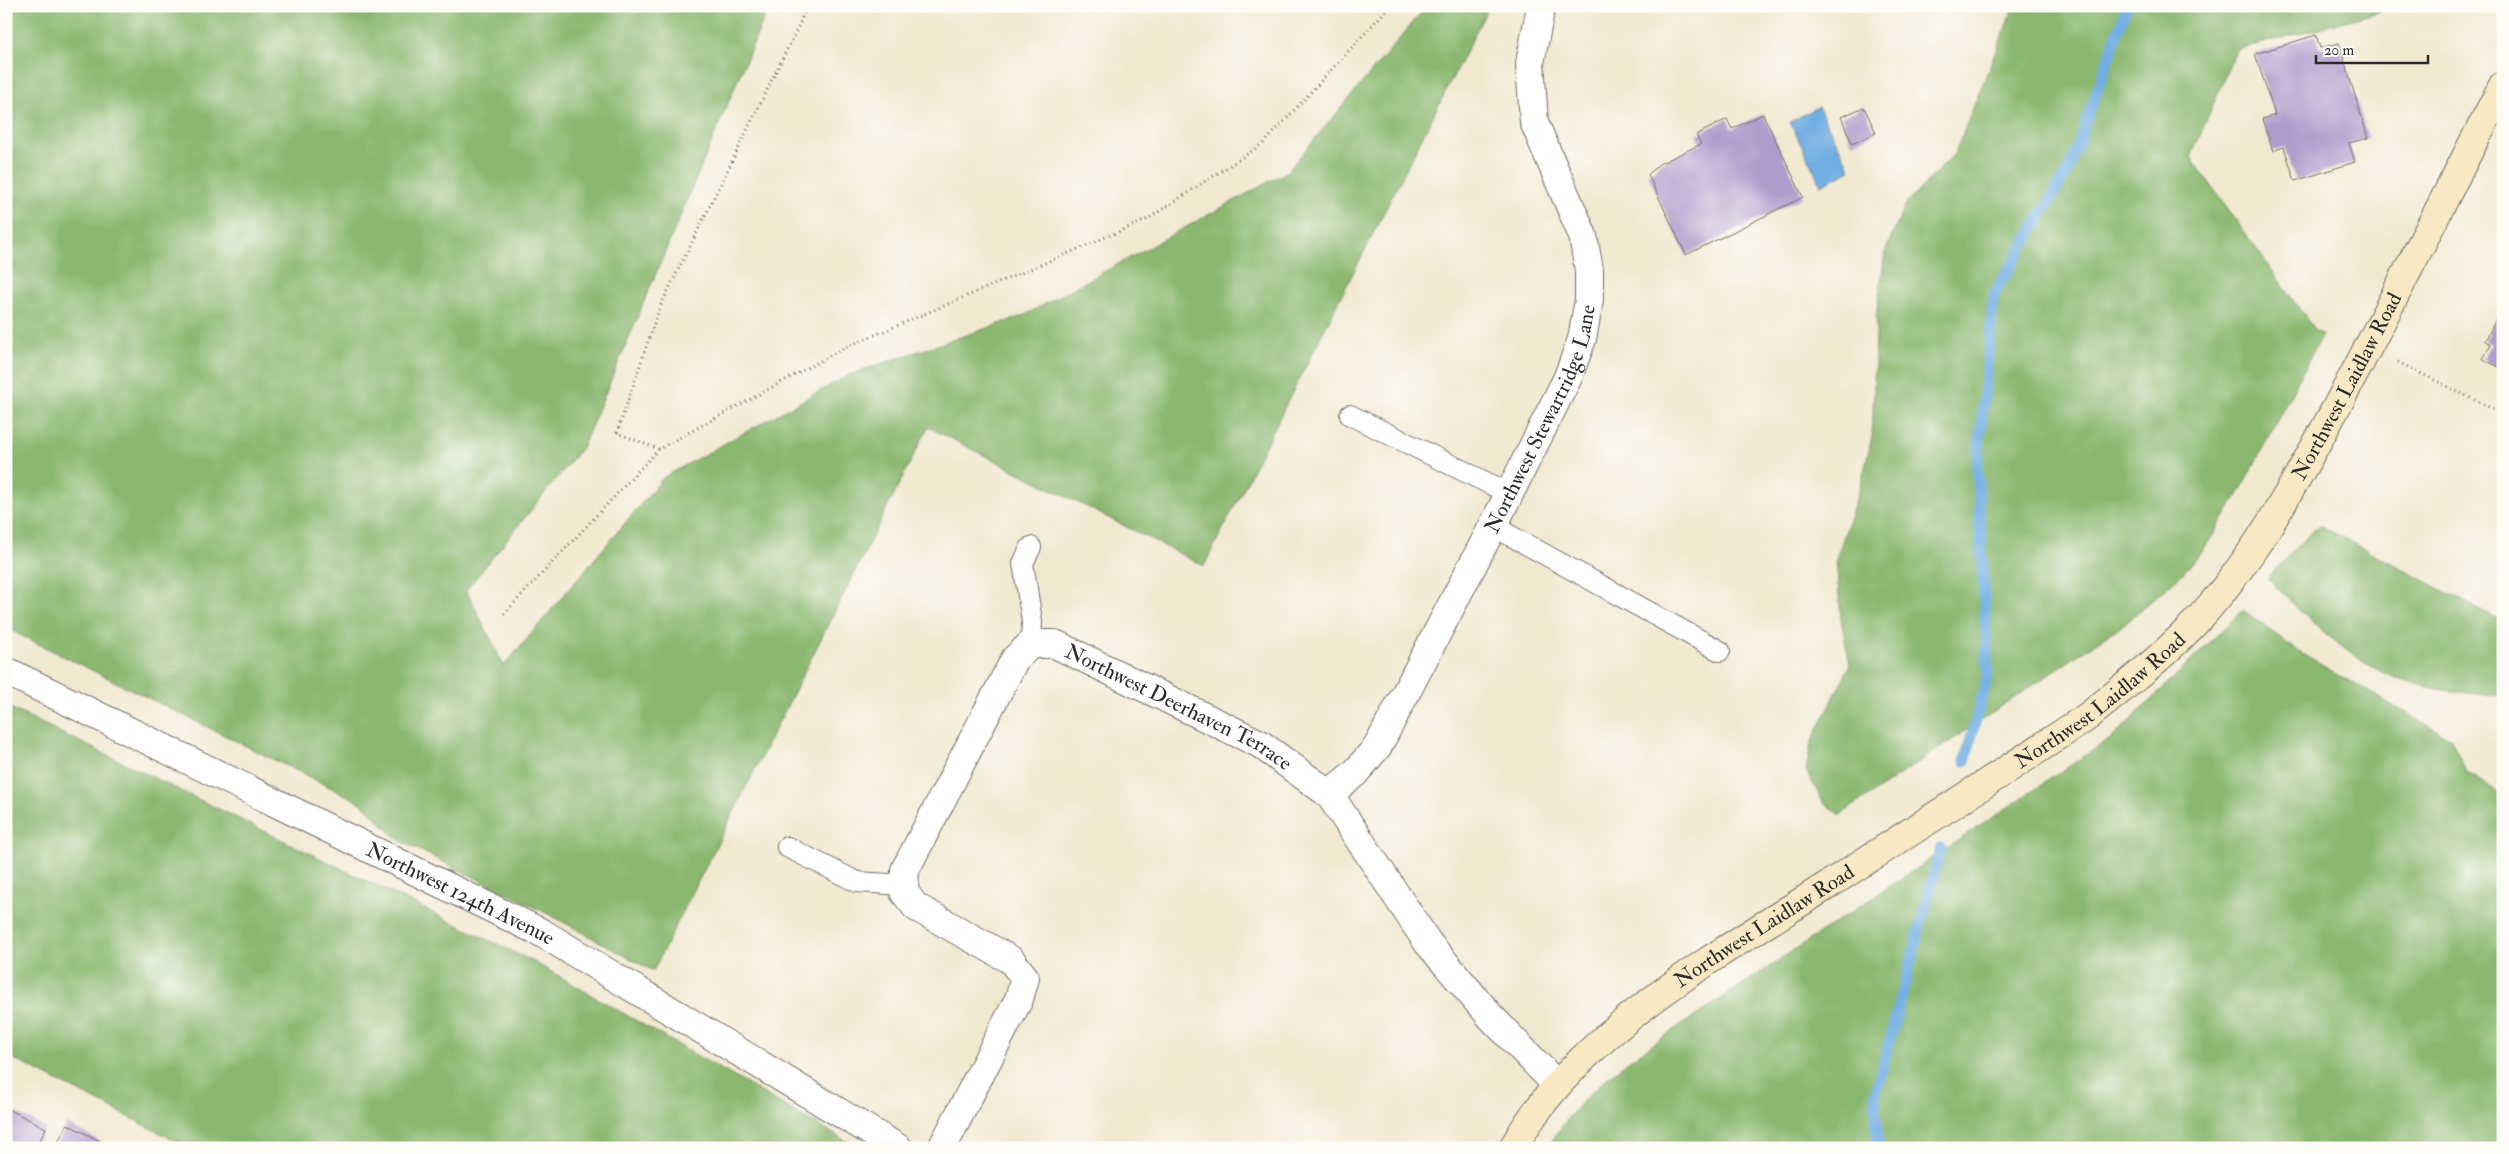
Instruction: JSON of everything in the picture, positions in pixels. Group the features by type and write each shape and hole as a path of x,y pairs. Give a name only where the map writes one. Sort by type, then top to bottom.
{"street":[{"name":"Northwest Stewartridge Lane","path":"1329,794 1355,773 1378,746 1493,526 1568,377 1582,339 1589,300 1589,270 1583,236 1534,122 1530,63 1541,6"},
{"name":"Northwest Laidlaw Road","path":"1512,1148 1557,1085 1604,1038 1690,974 2087,717 2170,647 2212,602 2268,529 2297,481 2503,86"},
{"name":"Northwest Deerhaven Terrace","path":"1031,644 1055,644 1260,744 1329,794 1428,943 1491,1017 1557,1085"},
{"path":"942,1148 1019,999 1025,978 1011,960 916,907 904,892 905,870 1015,659 1031,644"},
{"name":"Northwest 124th Avenue","path":"6,671 542,933 898,1148"}],"lane":[{"path":"1350,415 1508,493"},
{"path":"1493,526 1720,650"},
{"path":"1031,547 1024,563 1032,622 1031,644"},
{"path":"788,847 857,882 905,885"}],"path":[{"path":"659,449 617,433 659,309 806,6"},
{"path":"504,614 659,449 842,349 1146,220 1264,143 1390,6"},
{"path":"2368,347 2503,414"}],"green space":[{"path":"6,6 769,6 583,446 466,590 504,666 664,477 851,374 1023,316 1287,172 1427,6 1489,6 1204,566 928,427 653,971 554,917 399,840 360,802 6,628"},
{"path":"2014,6 2379,6 2379,12 2236,50 2191,157 2315,331 2322,335 2237,497 2203,551 2181,575 2127,622 1840,815 1823,802 1806,771 1811,743 1850,665 1841,619 1836,560 1861,484 1872,437 1877,310 1885,253 1905,205 1955,153"},
{"path":"2319,525 2503,622 2503,697 2428,687 2404,681 2366,663 2313,623 2267,578"},
{"path":"2243,610 2302,654 2451,739 2467,773 2503,795 2503,1148 1548,1148 1565,1122 1585,1099 1631,1059 2113,737"},
{"path":"6,706 534,962 858,1148 190,1148 6,1055"}],"water":[{"path":"1818,107 1851,170 1821,185 1790,122"}],"building":[{"path":"2316,35 2320,48 2339,43 2368,138 2349,143 2355,162 2295,181 2284,147 2273,151 2262,119 2275,115 2255,54"},
{"path":"1864,107 1876,133 1852,144 1841,117"},
{"path":"1763,114 1803,197 1686,255 1648,175 1659,164 1701,144 1696,135 1727,119 1732,129"},
{"path":"2498,316 2503,318 2503,369 2483,359 2491,344 2485,341"},
{"path":"6,1108 46,1128 36,1148 6,1148"},
{"path":"67,1124 98,1140 113,1148 55,1148"}],"waterway":[{"path":"1965,761 1988,674 1977,466 1994,294 2070,167 2127,6"},
{"path":"1878,1148 1875,1095 1941,848"}]}
